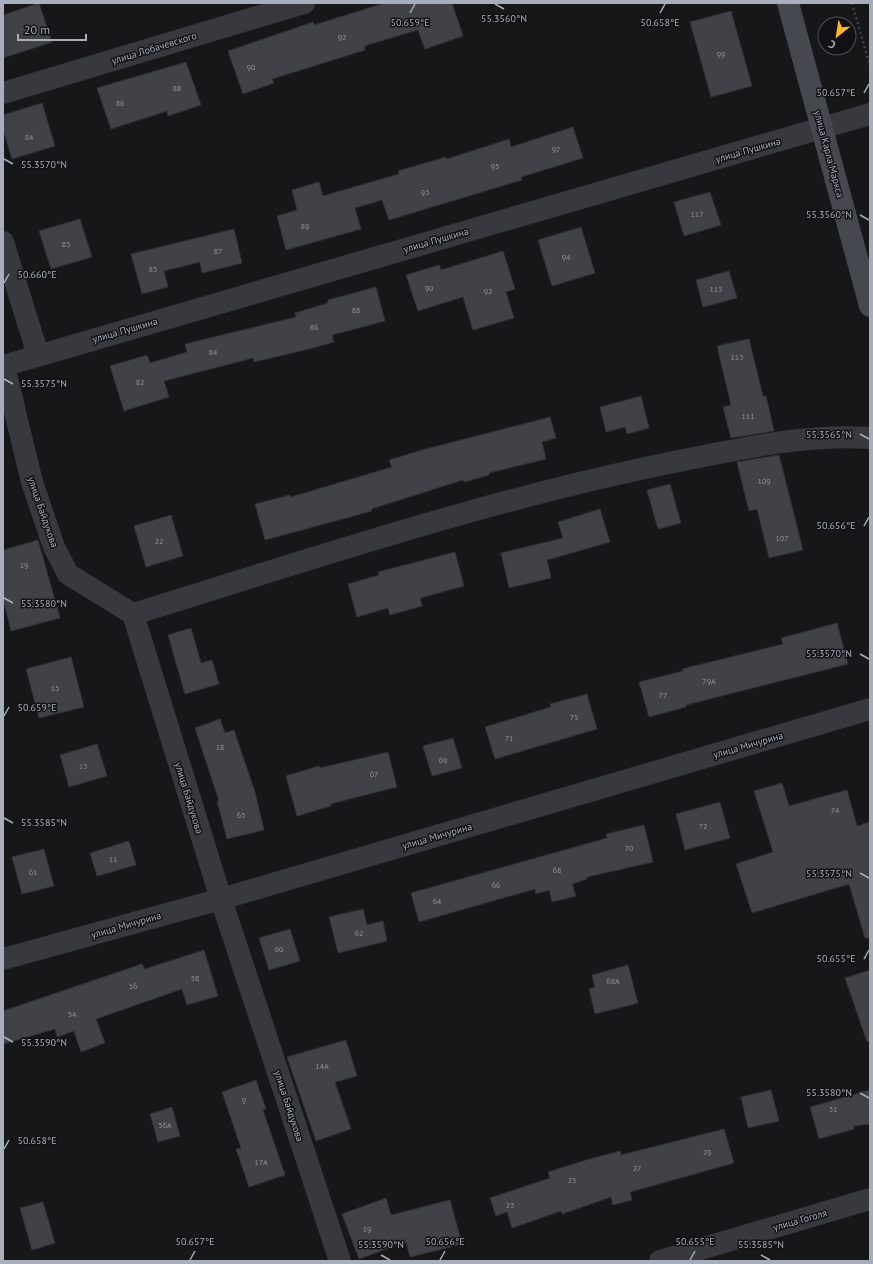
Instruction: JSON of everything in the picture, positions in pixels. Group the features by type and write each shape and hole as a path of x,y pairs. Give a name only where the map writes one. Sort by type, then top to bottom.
{"main road":[{"name":"улица Карла Маркса","path":"788,3 870,306"}],"street":[{"name":"улица Лобачевского","path":"3,93 304,3"},
{"name":"улица Пушкина","path":"4,366 870,114"},
{"path":"3,242 38,356"},
{"name":"улица Байдукова","path":"4,366 32,482 54,547 68,574 133,614 221,899 340,1261"},
{"path":"133,614 452,516 612,475 796,439 840,436 870,438"},
{"name":"улица Мичурина","path":"3,960 221,899 870,709"},
{"name":"улица Гоголя","path":"660,1261 870,1199"}],"path":[{"path":"852,3 870,66"}],"building":[{"path":"39,3 52,42 3,58 3,15"},
{"path":"385,3 452,3 463,36 425,49 418,30 364,46 365,50 272,79 274,83 243,94 228,51 313,22 314,25"},
{"path":"731,11 752,86 711,97 690,22"},
{"path":"186,62 201,105 168,116 167,111 111,129 97,88"},
{"path":"42,103 55,146 12,159 3,129 3,115"},
{"path":"573,127 583,158 521,177 522,180 389,220 382,200 355,208 361,229 286,250 277,216 297,210 292,190 319,182 323,196 399,174 398,171 446,157 447,159 509,139 511,147"},
{"path":"710,192 721,225 684,236 674,202"},
{"path":"80,219 92,257 51,269 39,231"},
{"path":"581,227 595,273 552,286 538,240"},
{"path":"234,229 242,263 202,273 200,262 164,271 168,287 142,294 131,254"},
{"path":"503,251 515,289 506,292 514,318 473,330 463,297 418,311 406,275 439,265 441,270"},
{"path":"729,271 737,298 703,307 696,280"},
{"path":"376,287 385,321 332,335 334,342 305,350 254,362 253,358 164,381 169,397 124,411 110,366 147,355 150,363 187,352 185,344 296,317 295,313 328,303 328,300"},
{"path":"749,339 763,396 766,396 774,431 731,438 723,407 731,405 717,346"},
{"path":"641,396 649,428 627,434 625,427 606,432 600,407"},
{"path":"550,417 556,438 542,442 546,459 489,473 489,475 464,482 463,480 371,509 372,511 265,540 255,504 290,495 291,497 392,467 389,460 422,450"},
{"path":"779,455 803,550 769,558 757,509 749,511 737,462"},
{"path":"670,484 681,523 658,529 647,490"},
{"path":"600,509 610,542 547,560 551,578 509,588 501,553 563,538 558,522"},
{"path":"171,515 183,556 146,567 134,526"},
{"path":"38,540 60,618 11,631 3,598 3,550"},
{"path":"455,552 464,586 420,598 422,606 390,615 388,608 357,617 348,584 379,575 378,572"},
{"path":"837,623 848,664 686,705 686,707 649,717 639,682 683,671 682,669 783,644 781,638"},
{"path":"191,628 201,663 212,660 219,684 185,694 168,635"},
{"path":"71,657 84,707 39,718 26,669"},
{"path":"587,694 597,729 495,759 485,727 551,707 550,704"},
{"path":"220,719 225,733 234,730 255,792 264,830 227,839 217,801 219,801 195,728"},
{"path":"453,738 462,768 432,776 423,746"},
{"path":"97,744 107,776 69,787 60,755"},
{"path":"388,752 397,787 330,804 331,806 297,816 286,776 319,766 320,768"},
{"path":"782,783 789,806 847,790 857,826 870,822 870,938 865,938 849,884 752,913 736,864 773,852 754,791"},
{"path":"720,802 730,838 685,850 676,814"},
{"path":"644,825 653,862 587,877 587,879 572,884 576,896 552,902 549,890 536,894 535,889 419,922 411,893 607,838 606,834"},
{"path":"129,841 136,865 97,876 90,853"},
{"path":"44,849 54,886 22,894 12,857"},
{"path":"363,909 367,925 383,921 387,941 338,953 329,917"},
{"path":"290,929 300,961 269,970 259,938"},
{"path":"204,950 218,996 187,1005 182,989 96,1019 105,1043 81,1052 74,1031 57,1037 55,1029 3,1044 3,1011 142,964 145,969"},
{"path":"628,965 638,1003 595,1014 589,989 595,987 592,975"},
{"path":"870,970 870,1041 867,1042 845,978"},
{"path":"346,1040 357,1076 335,1082 351,1129 316,1141 287,1057"},
{"path":"256,1080 266,1109 263,1110 285,1175 249,1187 236,1149 241,1148 222,1092"},
{"path":"771,1090 779,1121 748,1128 741,1097"},
{"path":"870,1090 870,1124 854,1126 854,1129 819,1139 810,1107"},
{"path":"172,1107 180,1136 158,1142 150,1114"},
{"path":"724,1129 734,1163 630,1192 632,1200 613,1205 611,1197 562,1214 561,1211 512,1228 507,1212 496,1216 490,1198 550,1178 548,1172 620,1151 621,1155"},
{"path":"386,1198 391,1215 450,1200 462,1244 410,1257 406,1242 359,1259 342,1214"},
{"path":"43,1202 55,1243 32,1250 20,1208"}]}
